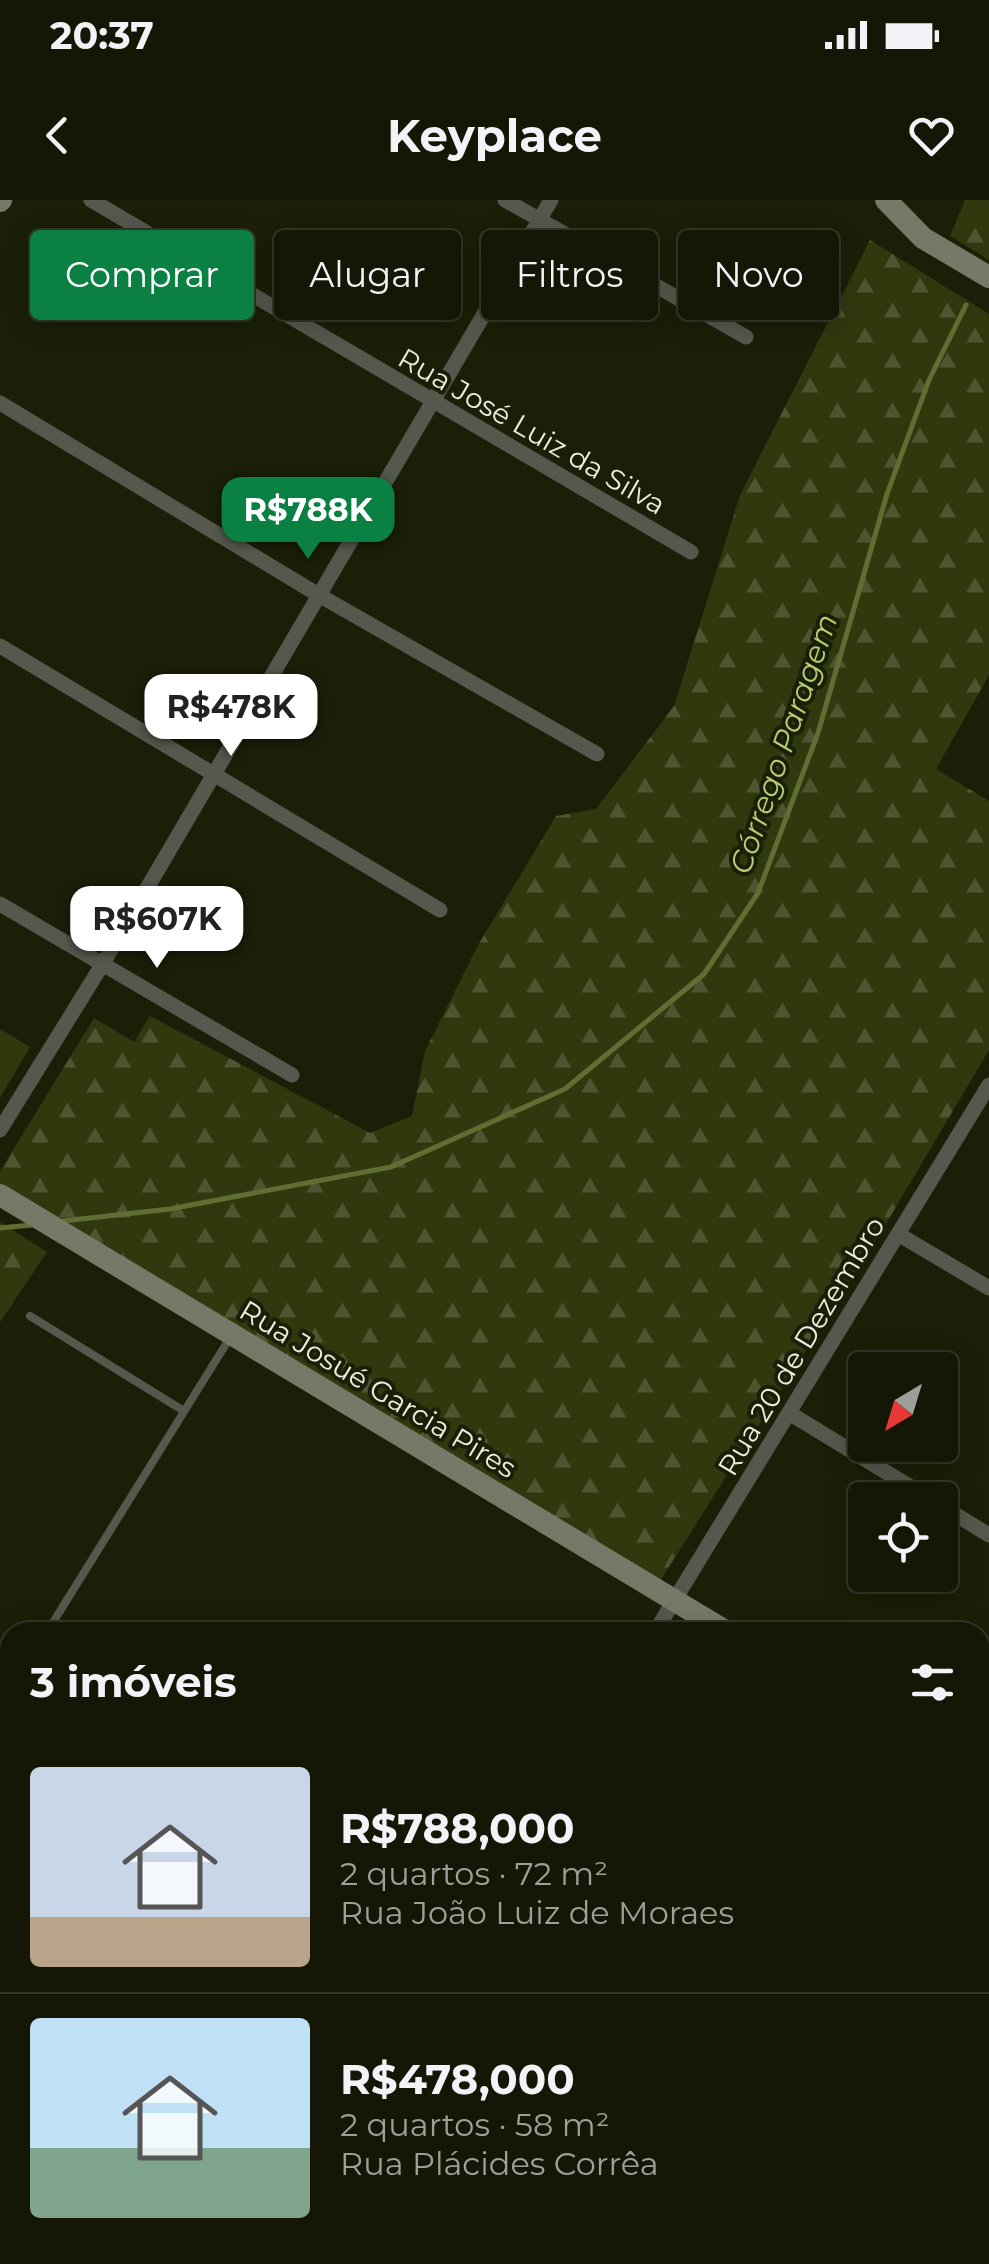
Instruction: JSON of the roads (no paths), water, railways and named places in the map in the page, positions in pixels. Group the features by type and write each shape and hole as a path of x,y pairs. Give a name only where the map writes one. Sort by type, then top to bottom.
{"street":[{"name":"Rua José Luiz da Silva","path":"91,200 431,403 691,552"},
{"path":"505,200 746,337"},
{"path":"0,1130 102,965 551,200"},
{"path":"886,200 924,238 989,277"},
{"path":"0,403 317,594 597,754"},
{"path":"0,646 440,910"},
{"path":"0,904 292,1075"},
{"name":"Rua 20 de Dezembro","path":"661,1622 989,1086"},
{"name":"Rua Josué Garcia Pires","path":"0,1195 711,1622"},
{"path":"898,1234 989,1288"},
{"path":"789,1413 902,1482"},
{"path":"958,1516 989,1535"}],"lane":[{"path":"30,1316 184,1410"},
{"path":"53,1622 230,1336"}],"waterway":[{"name":"Córrego Paragem","path":"63,1221 170,1209 391,1167 565,1089 704,974 758,893 818,733 887,494 929,380 966,305"},
{"name":"Córrego Paragem","path":"0,1228 32,1225"}]}
